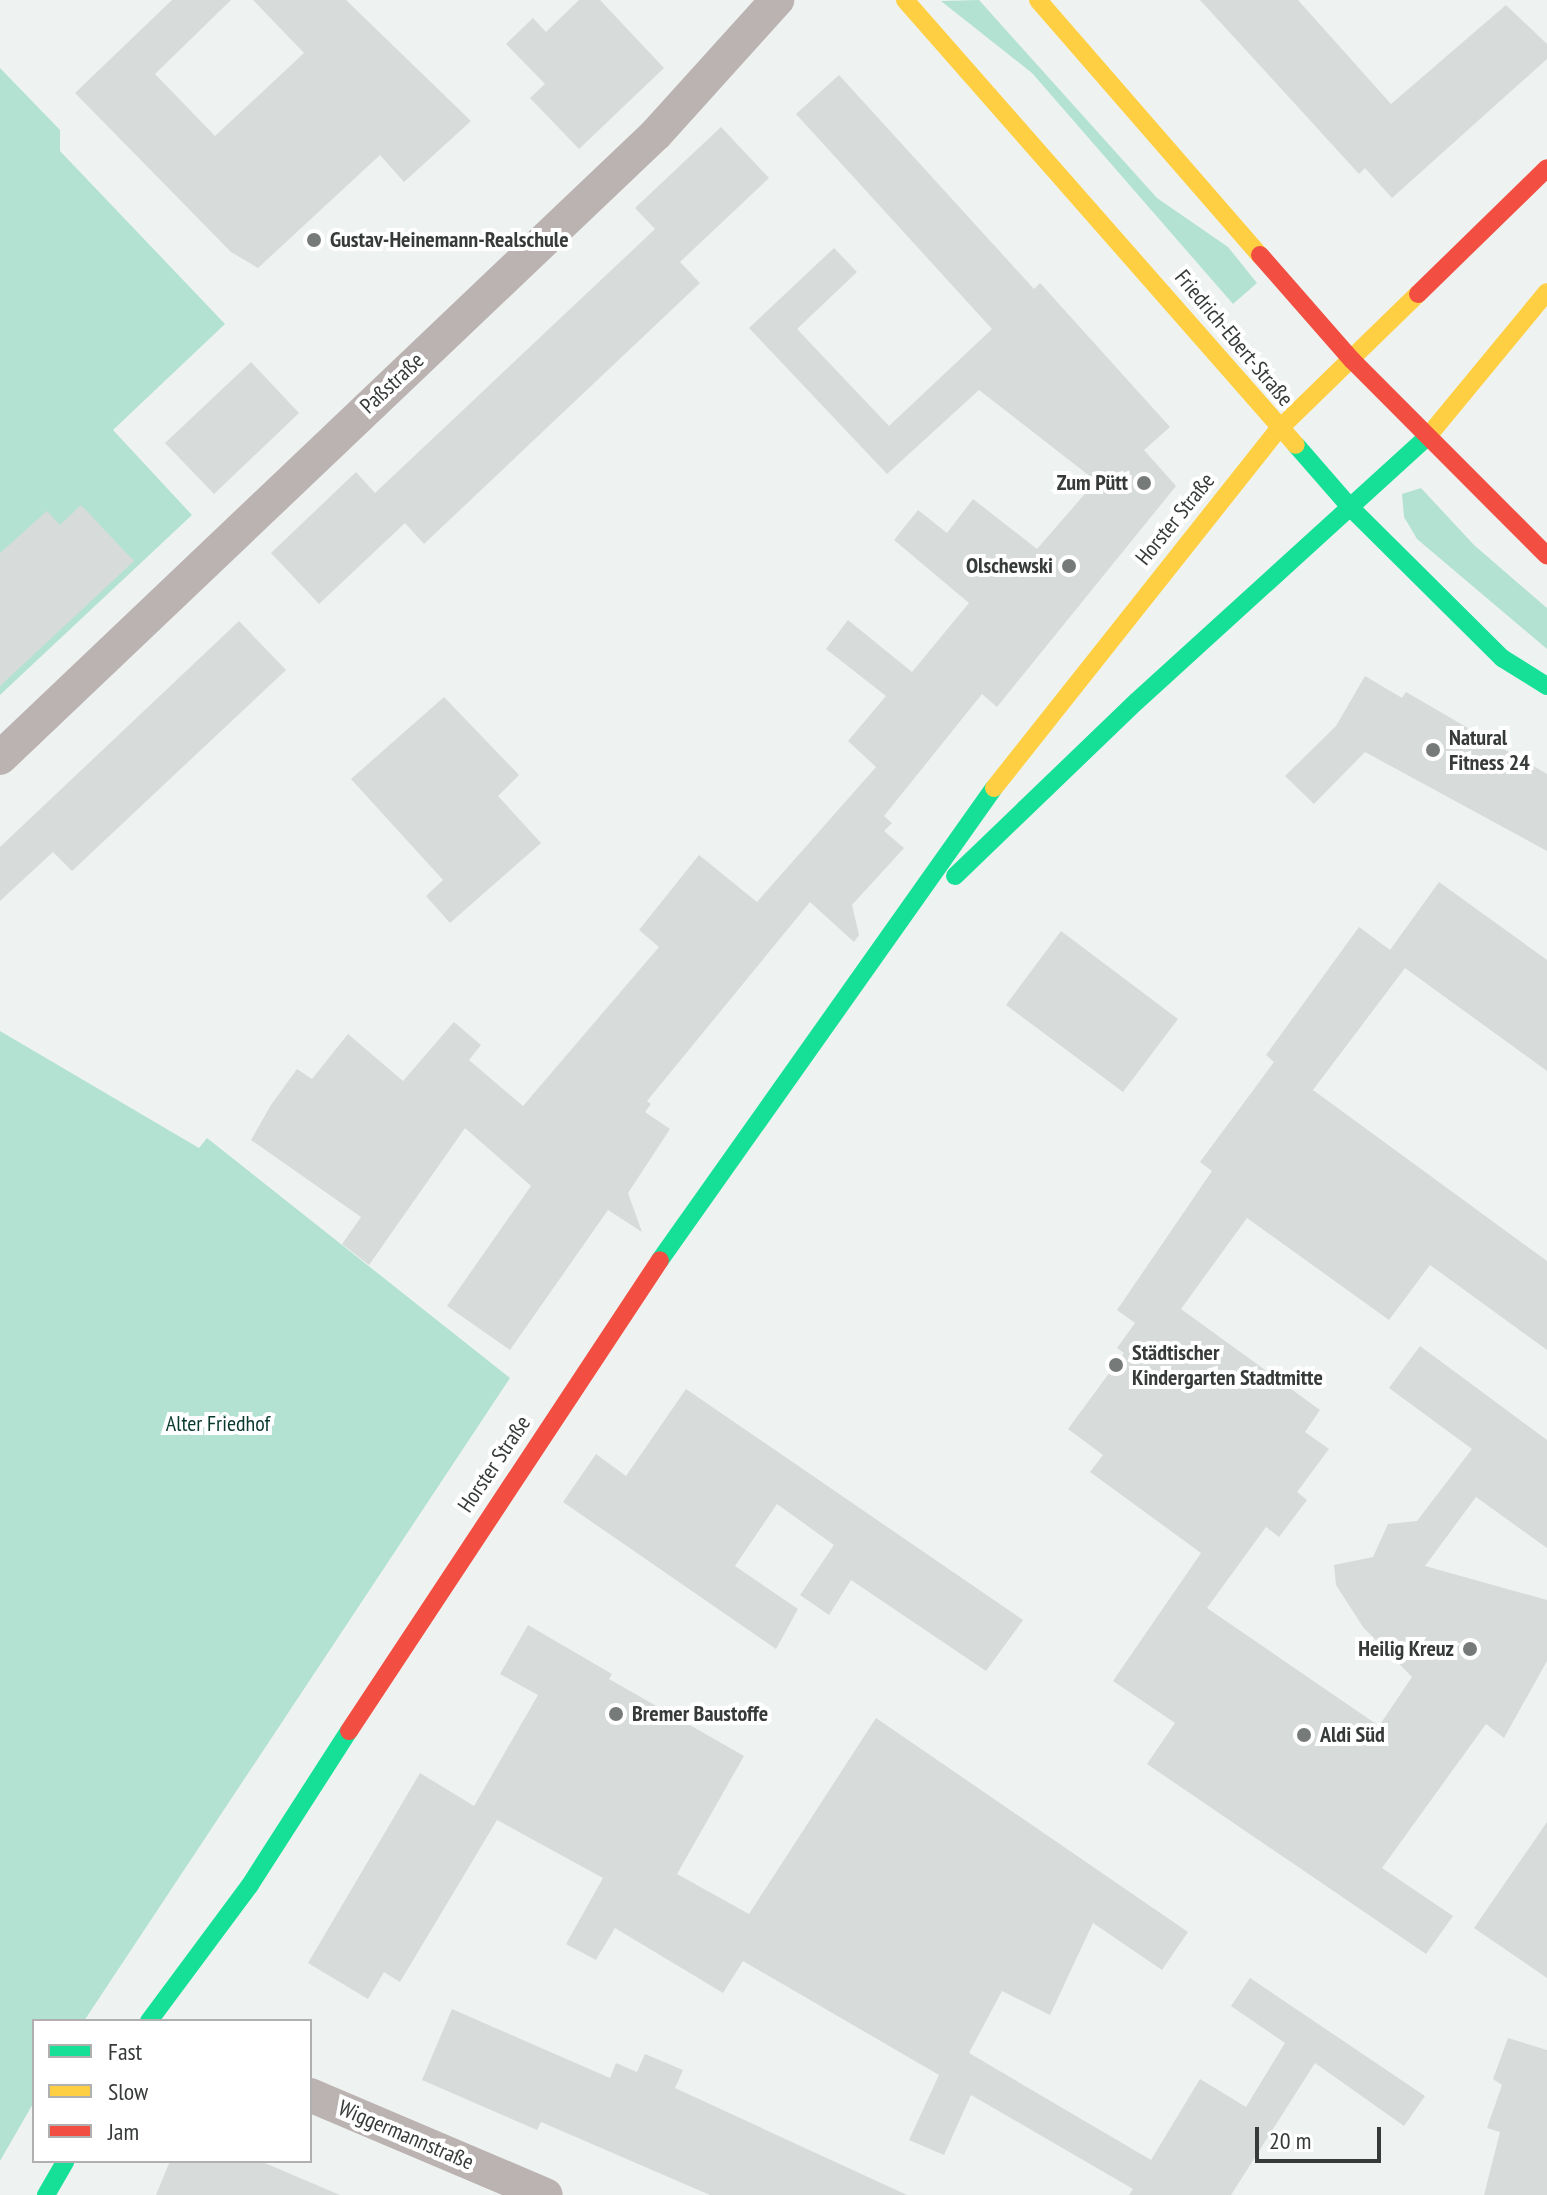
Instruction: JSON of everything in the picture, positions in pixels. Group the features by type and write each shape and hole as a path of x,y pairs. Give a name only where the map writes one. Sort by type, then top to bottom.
{"main road":[{"name":"Friedrich-Ebert-Straße","path":"905,0 1102,219 1279,429 1351,508 1502,658 1547,686"},
{"path":"1038,0 1352,360 1426,438 1547,556"},
{"name":"Horster Straße","path":"150,2019 250,1885 481,1526 685,1223 1024,746 1279,429 1547,168"},
{"name":"Horster Straße","path":"886,940 1426,438 1547,292"},
{"path":"46,2195 65,2163"}],"street":[{"name":"Paßstraße","path":"0,758 656,134 777,0"},
{"name":"Wiggermannstraße","path":"312,2096 546,2195"}],"green space":[{"path":"979,0 1157,198 1228,247 1257,283 1233,304 1032,73 941,1"},
{"path":"0,68 60,130 60,151 225,324 113,430 192,515 0,695"},
{"path":"1421,488 1474,545 1547,608 1547,649 1417,539 1404,517 1402,494"},
{"name":"Alter Friedhof","path":"0,1031 199,1148 207,1138 510,1378 85,2019 32,2019 32,2105 0,2161"}],"building":[{"path":"172,0 231,0 155,74 215,136 304,53 253,0 346,0 471,121 404,182 380,155 258,268 231,252 75,93"},
{"path":"579,0 600,0 664,68 579,149 530,98 545,84 506,44 533,18 546,32"},
{"path":"1200,0 1298,0 1391,104 1506,5 1547,44 1547,59 1392,198 1365,168 1359,174"},
{"path":"839,75 1034,289 1040,283 1170,427 1144,450 1176,486 997,707 982,694 884,816 892,823 884,831 904,848 852,905 859,935 854,942 810,902 647,1101 651,1104 645,1112 670,1129 628,1193 642,1232 608,1210 510,1350 447,1306 531,1186 465,1128 369,1265 342,1244 361,1217 251,1140 271,1105 297,1069 312,1079 348,1034 403,1081 454,1022 481,1045 469,1060 523,1106 659,947 639,930 699,855 757,902 876,767 848,741 886,696 826,649 848,620 912,672 969,603 894,540 918,510 947,533 973,499 1037,549 1096,481 979,390 887,474 749,328 834,248 857,272 797,329 889,426 992,329 796,114"},
{"path":"721,127 769,178 680,262 700,283 424,544 405,523 319,604 271,553 356,472 375,493 655,229 635,208"},
{"path":"251,362 299,413 214,494 165,443"},
{"path":"81,505 134,561 0,686 0,553 47,511 60,525"},
{"path":"239,621 286,670 72,871 53,852 0,901 0,847"},
{"path":"1365,676 1402,698 1406,692 1547,774 1547,851 1365,752 1314,804 1285,776 1336,726"},
{"path":"444,697 519,775 498,796 541,843 450,923 426,896 443,880 351,779"},
{"path":"1439,882 1547,960 1547,1071 1405,968 1313,1090 1547,1261 1547,1350 1430,1265 1389,1320 1247,1218 1181,1309 1320,1410 1305,1432 1329,1449 1297,1492 1307,1500 1279,1537 1266,1527 1207,1608 1379,1726 1412,1677 1363,1627 1336,1585 1334,1565 1373,1557 1388,1524 1417,1521 1472,1449 1389,1388 1420,1346 1547,1440 1547,1548 1476,1497 1425,1566 1547,1600 1547,1661 1504,1738 1486,1724 1382,1868 1453,1916 1426,1954 1147,1764 1175,1723 1113,1681 1201,1553 1090,1472 1103,1455 1068,1429 1124,1353 1117,1348 1135,1323 1117,1310 1212,1171 1200,1162 1274,1062 1266,1055 1359,927 1390,950"},
{"path":"1061,931 1178,1019 1123,1092 1006,1005"},
{"path":"686,1389 1023,1620 986,1671 851,1580 829,1615 800,1595 834,1545 777,1504 735,1566 798,1609 776,1649 563,1502 596,1454 626,1476"},
{"path":"528,1625 612,1674 609,1679 744,1756 677,1874 749,1914 876,1718 1188,1932 1162,1970 1093,1923 1050,2015 1002,1991 969,2053 1151,2160 1200,2079 1246,2107 1285,2043 1231,2006 1250,1978 1425,2096 1404,2126 1315,2063 1231,2195 1129,2195 1133,2189 971,2095 944,2155 909,2140 939,2075 743,1961 723,1993 615,1928 596,1960 566,1944 603,1878 497,1820 400,1982 384,1972 368,1999 308,1963 420,1773 474,1806 538,1695 500,1674"},
{"path":"1547,1822 1547,1978 1474,1928"},
{"path":"452,2009 610,2078 616,2063 637,2072 645,2054 683,2070 675,2088 907,2195 710,2195 541,2122 537,2130 422,2080"},
{"path":"1508,2038 1547,2050 1547,2195 1484,2195 1500,2132 1487,2128 1502,2085 1493,2079"},
{"path":"169,2163 265,2163 340,2195 156,2195"}],"traffic: fast":[{"path":"955,876 1137,701 1429,435"},
{"path":"1296,445 1351,508 1502,658 1547,686"},
{"path":"660,1260 994,788"},
{"path":"150,2019 250,1885 349,1731"},
{"path":"46,2195 65,2163"}],"traffic: slow":[{"path":"905,0 1296,445"},
{"path":"1038,0 1260,255"},
{"path":"1429,435 1547,292"},
{"path":"994,788 1279,429 1418,294"}],"traffic: jam":[{"path":"1418,294 1547,168"},
{"path":"1260,255 1352,360 1547,556"},
{"path":"349,1731 660,1260"}],"place":[{"name":"Gustav-Heinemann-Realschule","path":"314,240"},
{"name":"Zum Pütt","path":"1144,483"},
{"name":"Olschewski","path":"1069,566"},
{"name":"Natural Fitness 24","path":"1433,750"},
{"name":"Städtischer Kindergarten Stadtmitte","path":"1116,1365"},
{"name":"Heilig Kreuz","path":"1470,1649"},
{"name":"Bremer Baustoffe","path":"616,1714"},
{"name":"Aldi Süd","path":"1304,1735"}]}
